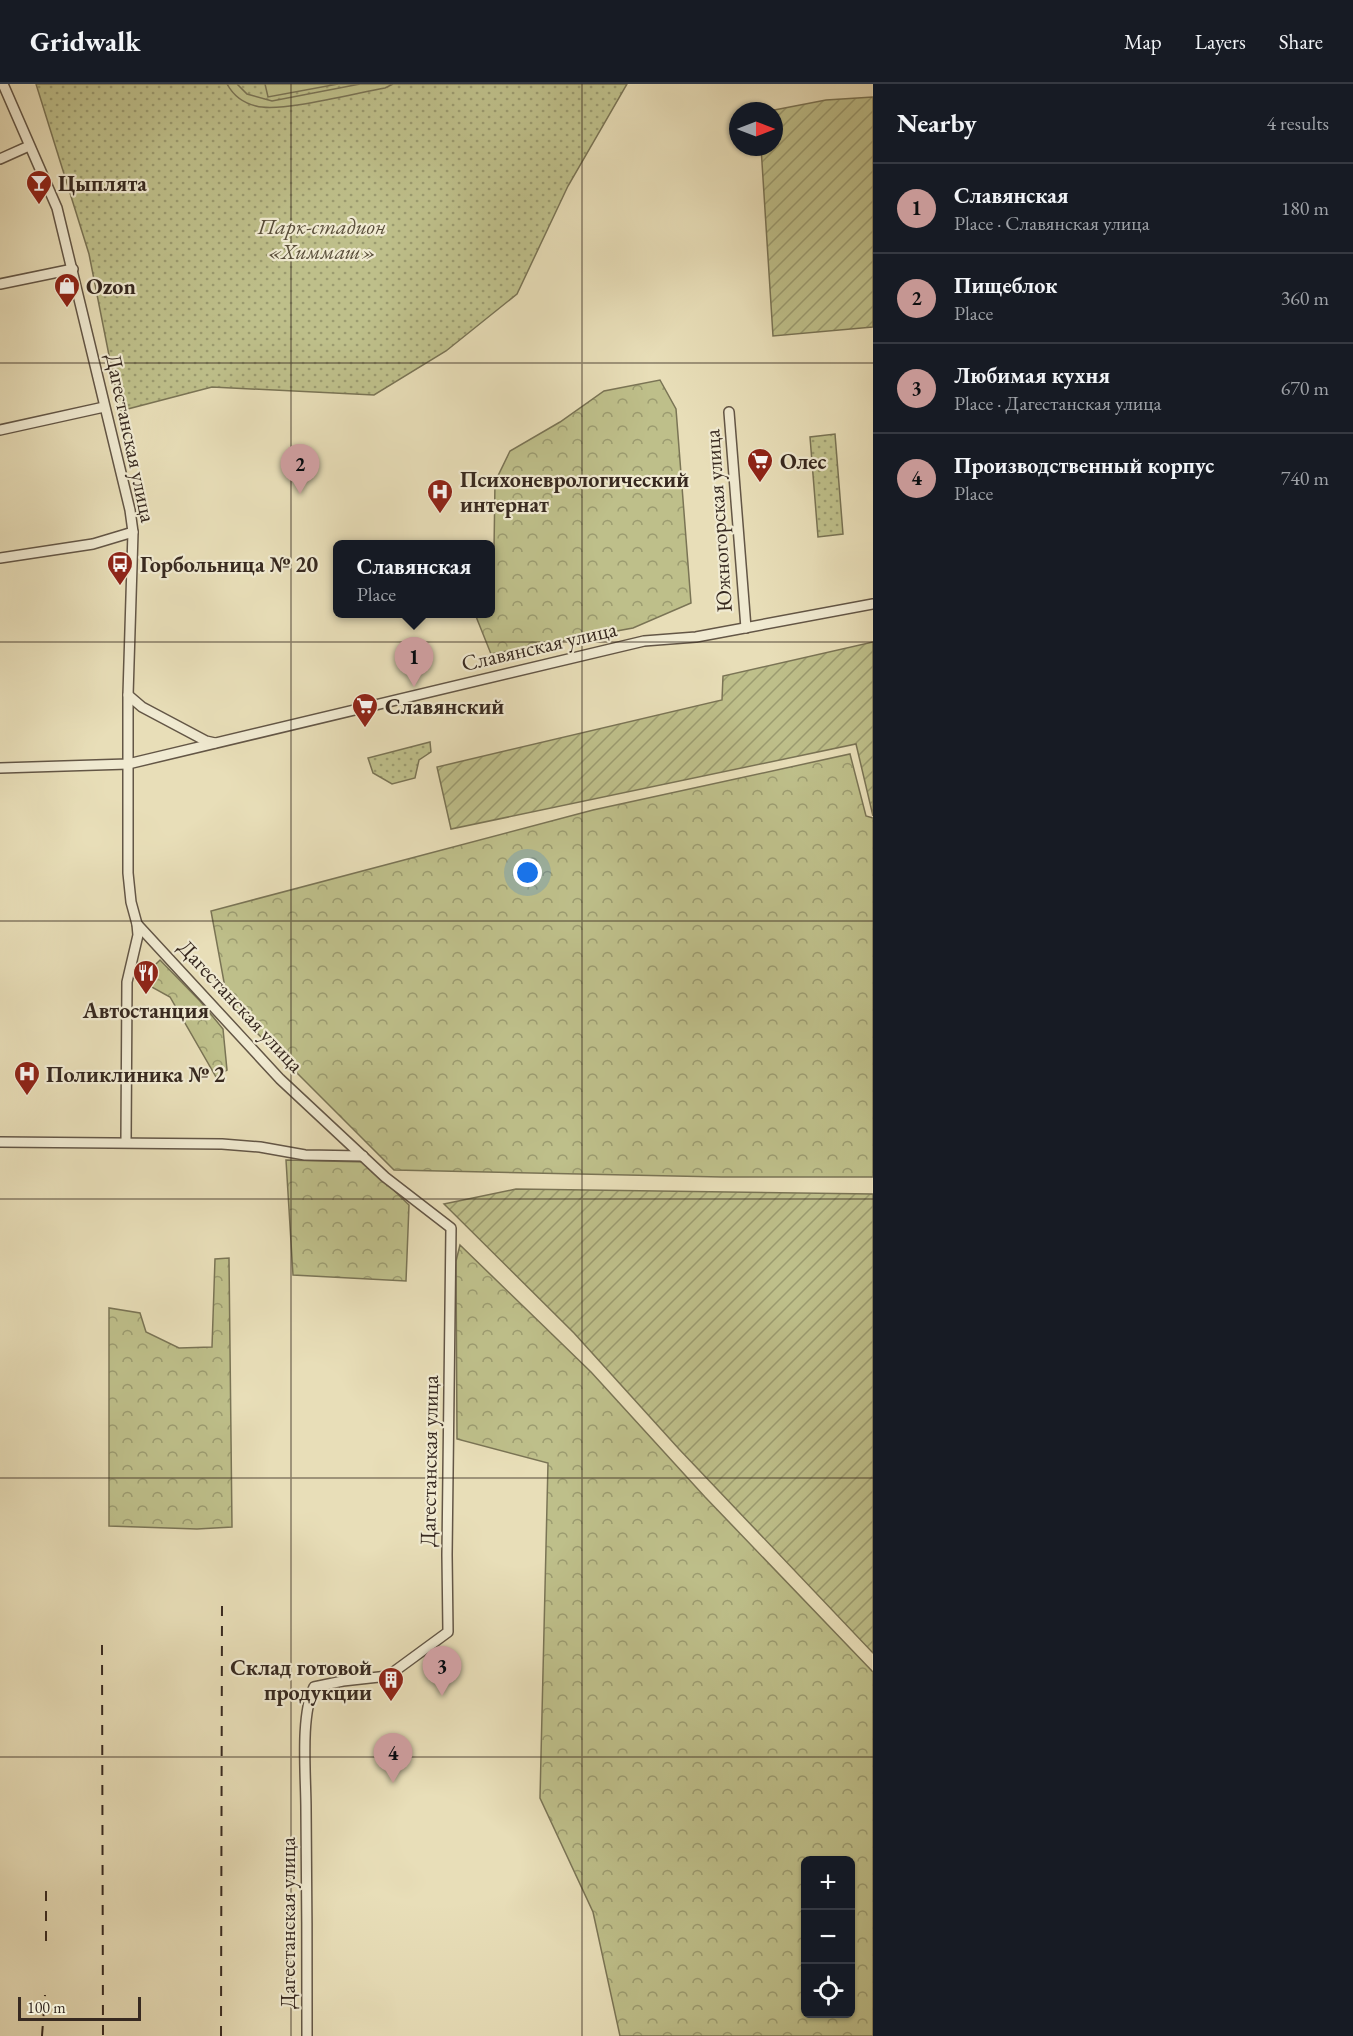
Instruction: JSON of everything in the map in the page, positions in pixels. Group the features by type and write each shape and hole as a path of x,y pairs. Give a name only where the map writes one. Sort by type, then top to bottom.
{"street":[{"name":"Дагестанская улица","path":"3,84 28,146 57,208 130,510 133,532 128,695 129,888 131,907 137,924 137,942 127,982 126,1143"},
{"path":"0,159 28,146"},
{"path":"0,284 73,269"},
{"path":"0,430 104,407"},
{"name":"Южногорская улица","path":"729,412 746,628"},
{"path":"0,558 93,544 133,532"},
{"name":"Славянская улица","path":"0,768 128,764 634,643 669,638 696,638 873,604"},
{"path":"128,695 142,707 206,741 217,743"},
{"name":"Дагестанская улица","path":"137,924 280,1078 386,1177 451,1228 448,1632 388,1676 342,1681 314,1687 309,1699 306,1712 307,2036"},
{"path":"0,1142 222,1144 305,1155 363,1156"}],"green space":[{"name":"Парк-стадион «Химмаш»","path":"36,84 627,84 568,186 517,294 446,351 374,395 212,387 120,411 89,254"},
{"path":"227,84 237,84 247,94 272,101 360,84 393,84 385,88 319,102 268,107 251,105 243,101 232,92"},
{"path":"265,84 338,84 268,97"},
{"path":"873,97 873,327 773,336 762,156 783,156 783,108 826,100"},
{"path":"660,380 676,409 691,603 633,628 491,654 477,618 495,618 495,482 510,451 560,422 604,391"},
{"path":"835,434 843,534 818,537 810,437"},
{"path":"873,642 873,816 856,744 451,829 437,767 722,700 723,676"},
{"path":"430,742 431,752 419,760 415,778 392,784 373,773 368,758"},
{"path":"850,754 866,816 873,818 873,1177 722,1177 394,1170 228,1004 211,911 593,810"},
{"path":"160,960 200,1001 223,1029 227,1070 216,1077 170,997 148,985 142,978"},
{"path":"286,1160 365,1162 409,1205 406,1281 293,1275"},
{"path":"516,1189 873,1194 873,1653 679,1449 574,1333 444,1204"},
{"path":"460,1245 591,1372 705,1497 873,1672 873,2036 620,2036 593,1912 540,1798 548,1463 457,1439 456,1261"},
{"path":"229,1258 232,1527 197,1529 109,1526 109,1308 140,1313 146,1332 179,1348 212,1347 215,1259"}],"railway":[{"path":"221,2036 222,1605"},
{"path":"102,1645 103,2036"},
{"path":"46,1891 46,1945"},
{"path":"42,2036 45,1995"}],"place":[{"name":"Цыплята","path":"39,206"},
{"name":"Ozon","path":"67,309"},
{"name":"Олес","path":"760,484"},
{"name":"Пищеблок","path":"300,494"},
{"name":"Психоневрологический интернат","path":"440,515"},
{"name":"Горбольница № 20","path":"120,587"},
{"name":"Славянская","path":"414,687"},
{"name":"Славянский","path":"365,729"},
{"name":"Автостанция","path":"146,996"},
{"name":"Поликлиника № 2","path":"27,1097"},
{"name":"Любимая кухня","path":"442,1696"},
{"name":"Склад готовой продукции","path":"391,1703"},
{"name":"Производственный корпус","path":"393,1783"}]}
